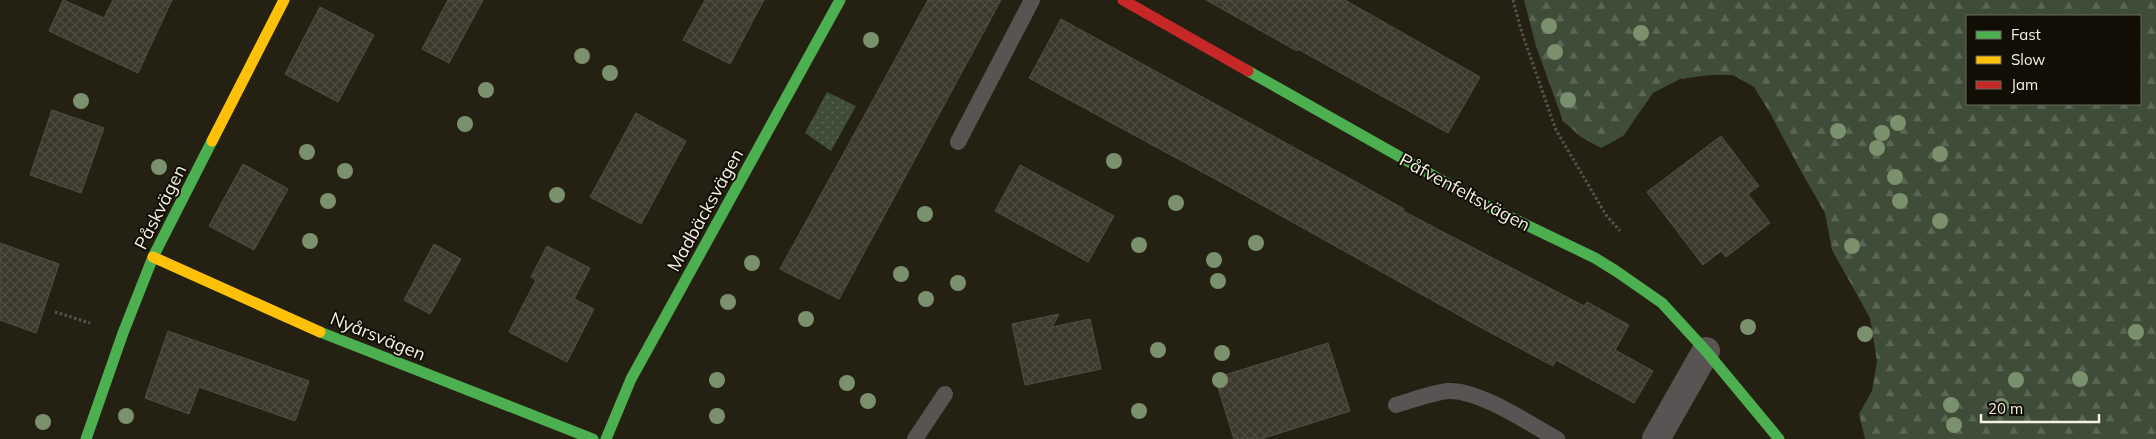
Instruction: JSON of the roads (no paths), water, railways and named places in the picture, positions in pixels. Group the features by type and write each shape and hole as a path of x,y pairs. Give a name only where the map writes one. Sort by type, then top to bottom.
{"street":[{"name":"Påskvägen","path":"86,439 123,333 153,257 284,0"},
{"name":"Madbäcksvägen","path":"606,439 631,379 840,0"},
{"name":"Påfvenfeltsvägen","path":"1123,0 1487,206 1595,258 1662,303 1706,351 1779,439"},
{"name":"Nyårsvägen","path":"153,257 341,342 593,439"},
{"path":"1656,439 1706,351"}],"lane":[{"path":"958,142 1032,0"},
{"path":"1396,406 1435,394 1462,392 1477,396 1557,439"},
{"path":"915,439 945,394"}]}
